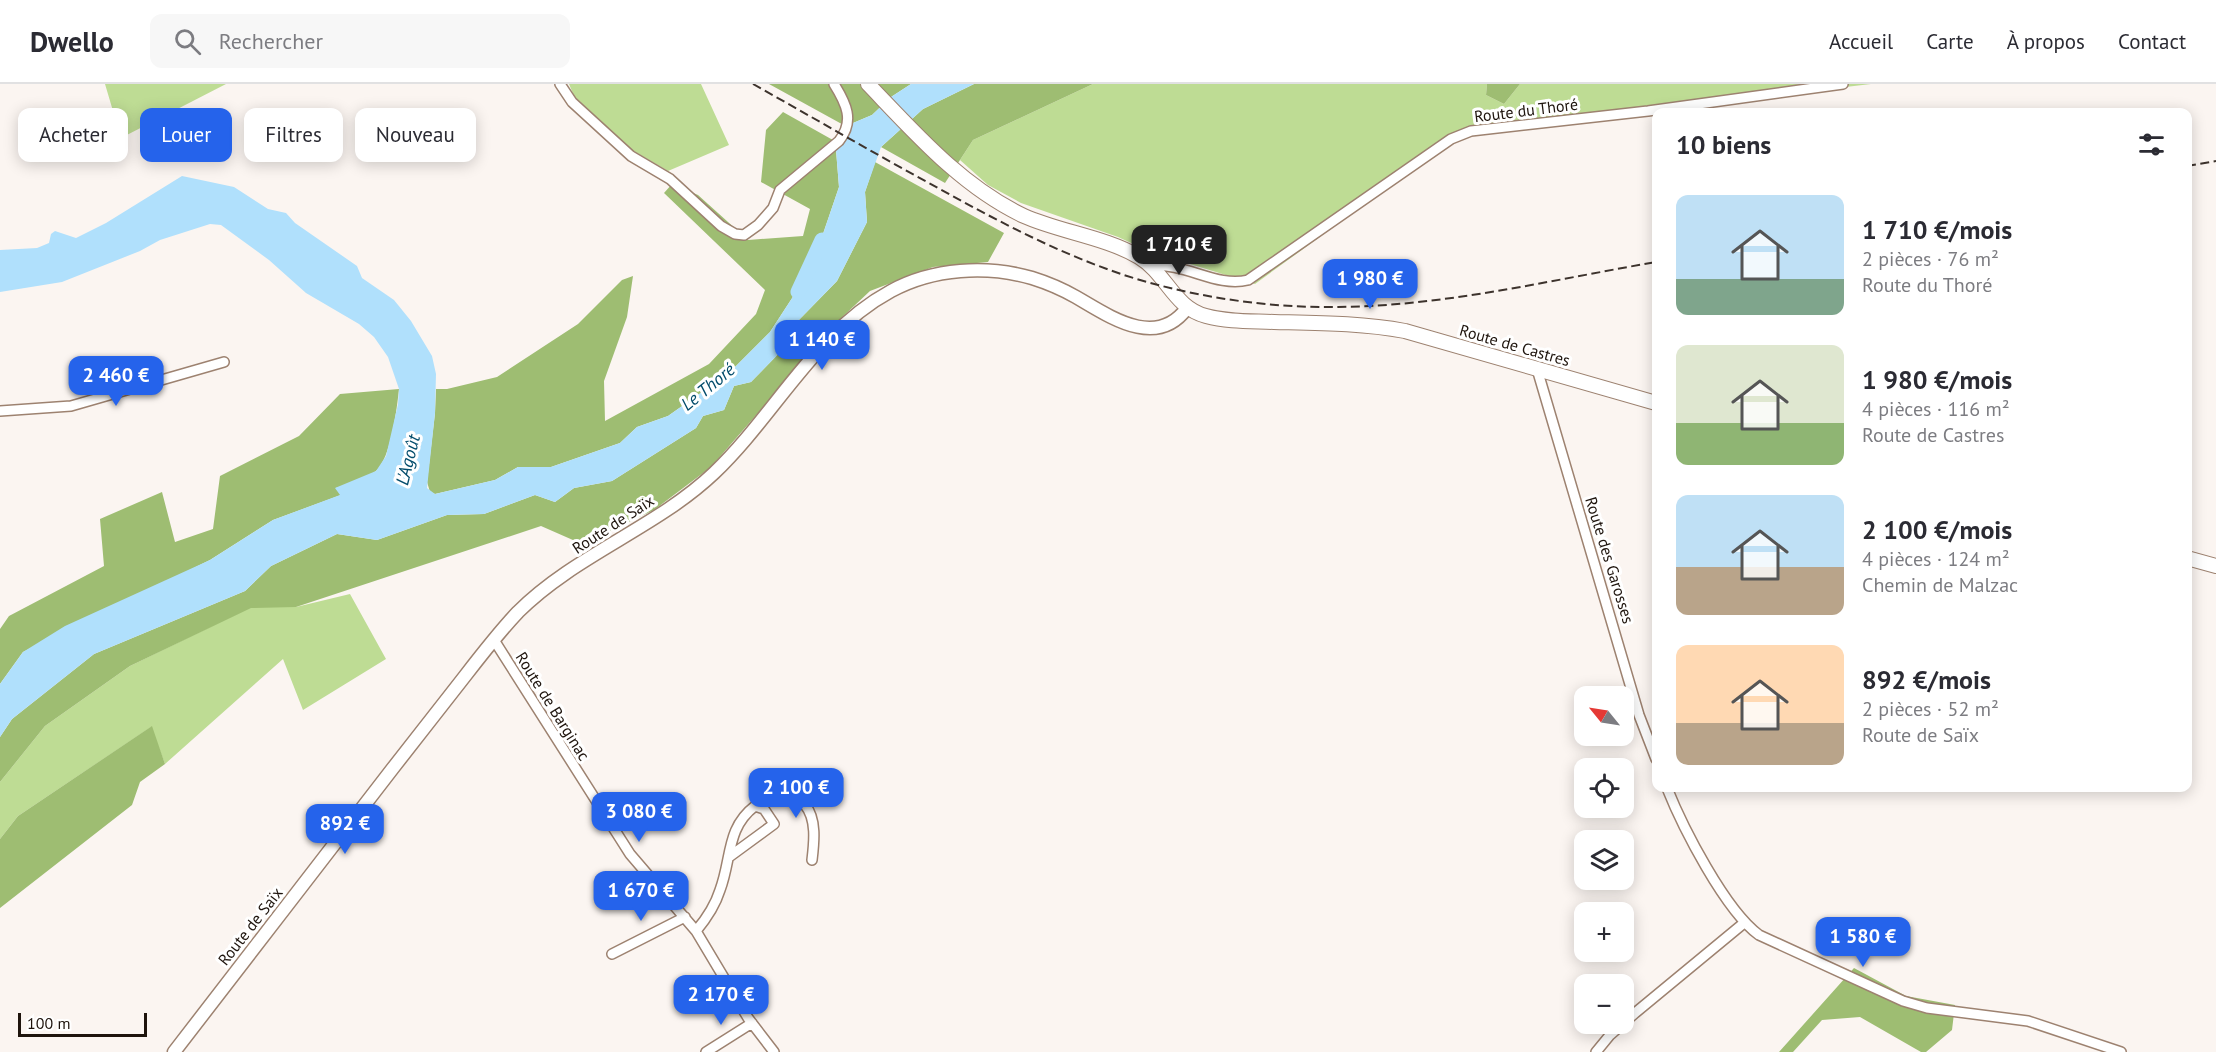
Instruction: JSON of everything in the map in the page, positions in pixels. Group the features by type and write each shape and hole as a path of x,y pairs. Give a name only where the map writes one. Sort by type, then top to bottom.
{"main road":[{"path":"869,84 921,138 961,175 998,202 1048,226 1128,252 1151,266 1186,308"},
{"name":"Route de Castres","path":"1186,308 1207,317 1233,320 1385,327 1652,402"},
{"path":"2192,559 2216,566"}],"street":[{"path":"560,84 572,102 631,156 670,179 721,226 735,234 744,235 758,225 773,208 780,190 840,141 846,133 848,118 846,104 834,84"},
{"name":"Route du Thoré","path":"1670,108 1843,84"},
{"name":"Route du Thoré","path":"1151,266 1179,267 1231,281 1248,280 1451,139 1471,131 1652,110"},
{"name":"Route de Saïx","path":"174,1052 518,612 539,593 698,488 736,450 836,332 864,308 892,290 929,277 966,270 1002,272 1032,278 1057,287 1107,315 1135,327 1163,325 1183,313 1186,308"},
{"path":"0,411 71,406 224,362"},
{"name":"Route des Garosses","path":"1537,369 1639,715 1652,749"},
{"name":"Route de Barginac","path":"494,640 630,854 696,931 752,1023 774,1052"},
{"path":"696,931 709,915 720,890 735,829 742,816 775,789 804,804 812,821 814,840 812,860"},
{"path":"1669,792 1680,821 1744,923 1779,945 1903,1001 1927,1008 2028,1021 2121,1052"},
{"path":"729,857 774,824 764,809 755,806"},
{"path":"612,954 685,917"},
{"path":"1596,1052 1610,1035 1635,1013 1744,923"},
{"path":"706,1052 752,1023"}],"green space":[{"path":"105,84 226,84 179,108 140,108 140,128 128,134 128,108 112,108"},
{"path":"569,84 701,84 729,145 668,171 632,150 574,96"},
{"path":"769,84 911,84 891,97 872,115 853,123 849,128"},
{"path":"974,84 1093,84 973,140 945,183 881,147 923,109"},
{"path":"1093,84 1487,84 1486,95 1504,104 1520,84 1871,84 1652,108 1652,110 1482,130 1456,138 1255,284 1151,252 1118,237 1021,203 988,185 960,160 973,140"},
{"path":"1487,84 1520,84 1504,104 1486,95"},
{"path":"783,112 840,144 836,150 839,187 811,269 770,332 729,373 668,416 637,427 620,443 551,467 518,467 495,480 435,494 430,492 427,482 436,389 447,389 497,377 578,324 622,280 633,276 627,317 604,381 605,421 709,364 756,314 765,290 664,193 672,184 698,195 748,240 803,236 810,209 761,182 766,130"},
{"path":"875,162 1004,233 988,262 933,267 870,291 837,322 711,467 654,510 582,544 541,526 296,607 251,608 130,666 45,726 0,782 0,737 12,719 94,654 245,591 271,566 337,534 377,540 447,515 484,514 535,495 555,502 574,488 612,481 696,428 703,416 724,410 734,386 751,382 788,344 795,324 837,281 867,222 865,192"},
{"path":"399,389 395,420 386,455 381,465 372,474 336,488 341,495 273,520 210,560 23,652 0,684 0,629 9,616 104,566 100,519 162,492 175,542 213,529 220,476 299,436 340,394"},
{"path":"350,594 386,659 303,710 283,659 165,764 151,727 18,816 0,839 0,782 45,726 130,666 251,607 296,607"},
{"path":"152,726 165,764 140,782 132,805 0,908 0,839 18,816"},
{"path":"1854,968 1906,996 1955,1005 1952,1030 1926,1052 1921,1052 1860,1017 1822,1020 1793,1052 1779,1052"}],"water":[{"name":"L'Agoût","path":"911,84 974,84 923,109 881,147 865,192 867,222 837,281 795,324 788,344 751,382 734,386 724,410 703,416 696,428 612,481 574,488 555,502 535,495 484,514 447,515 377,540 337,534 271,566 245,591 94,654 12,719 0,737 0,684 23,652 65,626 210,560 273,520 340,495 335,488 376,471 386,456 398,404 399,389 388,357 374,337 359,324 306,293 269,260 221,225 210,224 160,240 140,251 62,282 0,292 0,250 37,248 49,243 51,234 55,231 76,238 106,223 182,176 234,187 268,209 286,213 295,223 357,266 362,278 394,300 411,321 432,356 436,374 435,413 427,488 435,494 495,480 518,467 551,467 620,443 637,427 668,416 729,373 770,332 811,269 839,187 836,150 853,123 872,115 891,97"}],"waterway":[{"name":"Le Thoré","path":"798,292 822,240"}],"railway":[{"path":"753,84 953,196 1049,245 1124,275 1203,295 1284,306 1378,306 1498,291 1652,263"},
{"path":"2192,165 2216,161"}]}
